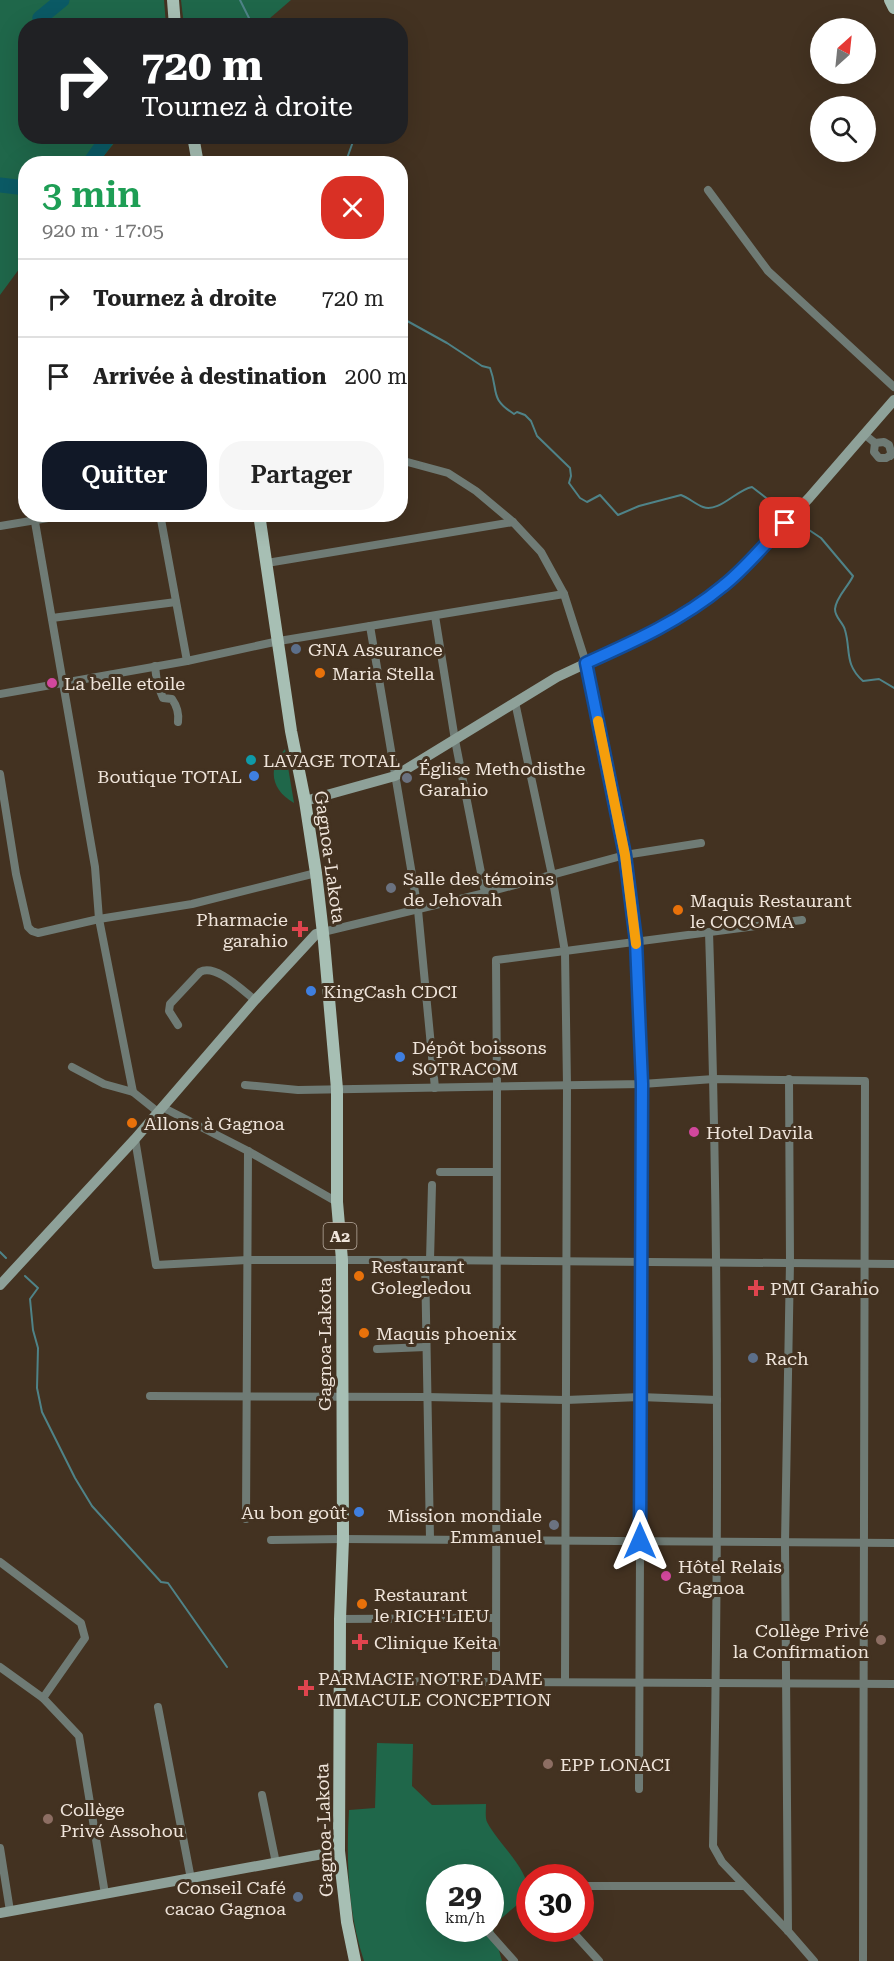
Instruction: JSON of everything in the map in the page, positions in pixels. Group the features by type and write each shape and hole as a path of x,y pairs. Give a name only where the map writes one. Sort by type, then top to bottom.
{"main road":[{"path":"173,0 174,18"},
{"path":"890,0 894,8"},
{"name":"Gagnoa-Lakota","path":"260,522 291,731 316,873 337,1089 337,1202 342,1260 343,1539 339,1681 339,1851 347,1922 355,1961"}],"street":[{"path":"708,190 768,271 894,387"},
{"path":"305,801 395,776 557,677 668,625 725,585 801,506 894,400"},
{"path":"864,434 875,443 884,442 889,445 892,454 883,459 876,456 875,443"},
{"path":"408,462 448,473 476,491 513,522 542,552 564,594 586,663 625,855 636,941 642,1084 639,1789"},
{"path":"0,526 35,522 95,867 99,919 133,1092"},
{"path":"161,522 187,661"},
{"path":"267,563 513,522"},
{"path":"0,694 187,661 279,641 564,594"},
{"path":"52,618 176,602"},
{"path":"435,616 455,740 485,893"},
{"path":"370,626 418,910 435,1088"},
{"path":"155,666 159,689 163,698 172,699 174,702 178,722"},
{"path":"515,702 552,875 565,952 567,1086 565,1682"},
{"path":"0,774 16,874 28,927 32,932 38,933 99,919 192,904 316,873"},
{"path":"0,1286 135,1139 255,1000 316,934 485,893 625,855 700,843"},
{"path":"496,1681 496,960 802,920"},
{"path":"709,932 717,1262 717,1542 713,1846 722,1862 743,1886 788,1930 814,1961"},
{"path":"178,1025 171,1017 170,1004 205,969 213,970 255,1000"},
{"path":"72,1067 104,1084 133,1092 160,1109 248,1151 337,1202"},
{"path":"245,1085 298,1090 567,1086 714,1079 865,1081 863,1961"},
{"path":"788,1930 785,1543 790,1262 789,1079"},
{"path":"135,1139 156,1265 247,1260 567,1260 894,1264"},
{"path":"246,1519 248,1151"},
{"path":"440,1172 496,1172"},
{"path":"430,1539 426,1347 432,1185"},
{"path":"377,1349 426,1347"},
{"path":"150,1396 566,1400 640,1397 717,1400"},
{"path":"271,1540 894,1543"},
{"path":"0,1562 81,1623 84,1629 85,1638 43,1698"},
{"path":"340,1619 496,1618"},
{"path":"0,1667 43,1698 79,1736 105,1894"},
{"path":"339,1681 894,1684"},
{"path":"158,1707 191,1879"},
{"path":"262,1795 276,1863"},
{"path":"0,1848 5,1912 339,1851"},
{"path":"594,1886 743,1886"},
{"path":"497,1942 514,1961"},
{"path":"582,1942 599,1961"}],"green space":[{"path":"0,0 164,0 165,18 18,18 18,144 113,144 104,156 18,156 18,271 0,295"},
{"path":"181,0 291,0 270,18 183,18"},
{"path":"285,749 294,803 280,792 274,778 279,756"},
{"path":"377,1743 413,1744 412,1786 432,1805 486,1804 487,1822 517,1864 516,1906 504,1916 504,1864 426,1864 426,1942 497,1942 502,1961 364,1961 354,1924 349,1886 349,1810 375,1808"}],"waterway":[{"path":"40,18 62,0"},
{"path":"240,0 249,18"},
{"path":"95,156 103,144"},
{"path":"348,156 352,144"},
{"path":"0,185 18,187"},
{"path":"408,321 482,366 490,368 498,399 514,414 517,412 525,415 531,421 537,436 570,468 569,483 580,498 587,502 600,495 618,515 639,506 681,495 700,506 709,508 752,487 787,514"},
{"path":"794,520 821,538 853,576 835,609 845,630 853,669 863,681 879,679 894,688"},
{"path":"0,1252 6,1258"},
{"path":"25,1276 38,1288 30,1299 33,1330 38,1348 37,1388 42,1412 75,1478 92,1506 161,1582 168,1583 227,1667"}],"slow traffic":[{"path":"598,721 625,855 636,944"}],"place":[{"name":"GNA Assurance","path":"296,649"},
{"name":"Maria Stella","path":"320,673"},
{"name":"La belle etoile","path":"52,683"},
{"name":"LAVAGE TOTAL","path":"251,760"},
{"name":"Boutique TOTAL","path":"254,776"},
{"name":"Église Methodisthe Garahio","path":"407,778"},
{"name":"Salle des témoins de Jehovah","path":"391,888"},
{"name":"Maquis Restaurant le COCOMA","path":"678,910"},
{"name":"Pharmacie garahio","path":"300,929"},
{"name":"KingCash CDCI","path":"311,991"},
{"name":"Dépôt boissons SOTRACOM","path":"400,1057"},
{"name":"Allons à Gagnoa","path":"132,1123"},
{"name":"Hotel Davila","path":"694,1132"},
{"name":"Restaurant Golegledou","path":"359,1276"},
{"name":"PMI Garahio","path":"756,1288"},
{"name":"Maquis phoenix","path":"364,1333"},
{"name":"Rach","path":"753,1358"},
{"name":"Au bon goût","path":"359,1512"},
{"name":"Mission mondiale Emmanuel","path":"554,1525"},
{"name":"Hôtel Relais Gagnoa","path":"666,1576"},
{"name":"Restaurant le RICH'LIEU","path":"362,1604"},
{"name":"Collège Privé la Confirmation","path":"881,1640"},
{"name":"Clinique Keita","path":"360,1642"},
{"name":"PARMACIE NOTRE DAME IMMACULE CONCEPTION","path":"306,1688"},
{"name":"EPP LONACI","path":"548,1764"},
{"name":"Collège Privé Assohou","path":"48,1819"},
{"name":"Conseil Café cacao Gagnoa","path":"298,1897"}],"route":[{"path":"640,1541 642,1084 636,941 625,855 586,663 668,625 699,604 725,585 785,523"}]}
